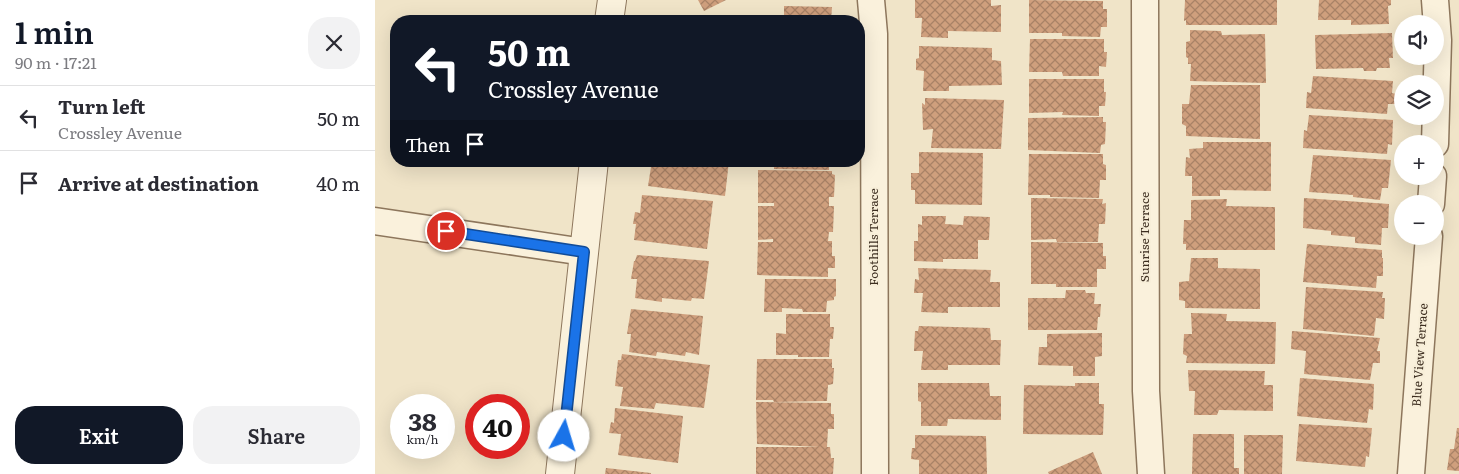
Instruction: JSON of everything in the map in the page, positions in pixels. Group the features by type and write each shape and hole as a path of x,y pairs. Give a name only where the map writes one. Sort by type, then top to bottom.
{"street":[{"path":"610,15 612,0"},
{"name":"Foothills Terrace","path":"871,0 874,34 875,474"},
{"name":"Sunrise Terrace","path":"1145,0 1146,391 1151,474"},
{"path":"1435,0 1438,40 1435,135"},
{"path":"559,474 593,167"},
{"path":"375,221 584,252"},
{"name":"Blue View Terrace","path":"1411,474 1428,245"}],"building":[{"path":"698,0 726,0 704,11"},
{"path":"915,0 991,0 991,6 1001,5 1001,32 948,31 948,38 921,37 922,18 915,18"},
{"path":"1029,0 1103,1 1103,9 1107,9 1107,27 1101,27 1100,37 1062,36 1062,33 1029,33"},
{"path":"1185,0 1277,0 1277,25 1186,25 1186,20 1184,21"},
{"path":"1319,0 1391,0 1391,5 1388,6 1389,24 1351,25 1351,20 1318,20"},
{"path":"784,6 832,7 831,15 784,15"},
{"path":"1190,30 1221,31 1222,35 1265,34 1266,83 1190,81 1191,64 1188,64 1188,58 1186,57 1186,42 1190,41"},
{"path":"1392,33 1393,58 1389,58 1390,68 1377,68 1376,71 1364,71 1363,68 1316,69 1315,35"},
{"path":"1030,39 1104,39 1104,52 1107,52 1106,67 1099,66 1099,76 1063,76 1062,72 1029,72"},
{"path":"919,46 992,48 992,60 1001,61 1002,85 949,86 949,91 923,91 924,71 916,70"},
{"path":"1313,76 1393,81 1392,93 1394,94 1394,104 1388,104 1387,114 1306,108 1307,92 1311,93"},
{"path":"1029,79 1104,79 1104,92 1106,92 1105,106 1099,106 1099,116 1062,115 1063,112 1029,113"},
{"path":"1191,85 1260,85 1260,139 1186,136 1186,126 1182,124 1182,104 1189,104"},
{"path":"925,98 1004,100 1001,149 931,148 933,129 923,130 922,103 925,105"},
{"path":"1309,115 1393,120 1392,145 1388,144 1387,154 1303,148 1304,130 1307,131"},
{"path":"1103,117 1103,122 1106,122 1105,144 1101,145 1100,153 1028,150 1028,118"},
{"path":"1203,142 1271,142 1271,191 1220,190 1220,196 1192,196 1192,176 1185,176 1186,157 1190,158 1189,149 1203,148"},
{"path":"919,152 983,153 982,205 915,204 915,190 911,190 911,173 919,173"},
{"path":"1029,154 1103,154 1103,164 1106,165 1106,180 1100,180 1099,198 1028,195"},
{"path":"1313,155 1391,160 1388,188 1382,188 1380,200 1353,197 1353,195 1309,192"},
{"path":"651,167 728,167 725,196 648,186"},
{"path":"774,167 829,167 829,170 774,169"},
{"path":"758,170 832,171 832,174 835,175 834,197 829,197 829,206 834,206 833,232 829,232 828,241 832,241 832,256 835,256 835,268 828,268 828,277 757,275 758,242 773,242 773,239 758,240 758,206 774,206 774,203 758,203"},
{"path":"642,195 713,201 707,249 634,240 636,224 633,224 635,212 640,213"},
{"path":"1031,198 1103,199 1102,204 1106,203 1105,224 1099,224 1098,242 1057,242 1056,239 1031,240"},
{"path":"1304,198 1389,204 1388,228 1382,228 1381,245 1355,243 1355,237 1331,235 1331,231 1303,228"},
{"path":"1227,199 1226,206 1275,207 1275,250 1186,250 1186,244 1183,244 1184,220 1191,220 1191,200"},
{"path":"922,216 946,216 945,224 963,225 964,216 990,217 989,240 978,240 978,259 943,259 943,262 914,261 914,241 918,241 918,224 922,225"},
{"path":"1031,242 1103,243 1106,269 1097,269 1097,287 1056,287 1056,284 1031,284"},
{"path":"1307,244 1382,250 1383,276 1377,276 1376,288 1303,282"},
{"path":"637,255 709,261 704,299 692,298 691,301 662,298 662,302 635,298 637,279 631,279"},
{"path":"1191,258 1218,258 1218,268 1260,269 1260,309 1185,308 1185,301 1179,300 1179,282 1189,281"},
{"path":"918,268 991,270 990,282 1000,282 1000,307 948,307 948,313 921,312 923,293 914,293 915,279 919,280"},
{"path":"765,279 836,279 836,296 834,300 827,301 826,312 803,312 802,309 782,308 782,312 764,312"},
{"path":"1306,287 1383,292 1382,298 1385,298 1384,319 1376,318 1374,336 1303,329"},
{"path":"1066,290 1085,290 1086,293 1095,293 1094,304 1101,304 1097,330 1028,330 1028,298 1065,298"},
{"path":"631,309 703,316 699,355 686,352 685,356 657,352 656,356 629,352 631,334 627,334"},
{"path":"1191,313 1227,314 1226,321 1276,322 1275,364 1186,363 1187,356 1183,354 1184,334 1192,334"},
{"path":"786,314 830,314 830,327 834,327 833,339 830,339 829,357 776,355 776,333 786,334"},
{"path":"919,326 990,328 991,340 1001,340 1000,365 948,365 948,370 921,370 923,351 914,351 915,331 918,331"},
{"path":"1292,331 1380,338 1377,351 1380,351 1380,363 1373,363 1370,380 1304,374 1306,351 1291,349"},
{"path":"1102,333 1102,356 1095,357 1095,376 1073,376 1073,366 1038,365 1039,347 1047,347 1047,334"},
{"path":"622,354 710,365 704,408 656,403 654,409 620,406 623,387 615,386 618,360 621,360"},
{"path":"757,359 832,359 832,368 834,368 833,384 828,385 827,401 774,402 773,400 756,400"},
{"path":"1188,370 1265,371 1264,385 1273,385 1273,411 1219,410 1217,415 1194,415 1195,391 1189,391"},
{"path":"1300,378 1374,384 1373,410 1369,409 1367,423 1297,416"},
{"path":"918,383 989,383 990,396 1001,396 1001,420 948,419 947,426 921,426 921,402 918,401"},
{"path":"1075,383 1099,383 1099,404 1104,404 1103,435 1023,434 1024,385 1075,386"},
{"path":"756,402 831,403 831,414 834,414 834,429 828,429 827,447 830,447 831,458 834,458 833,474 756,474 756,447 820,447 757,444"},
{"path":"615,408 683,416 678,463 618,455 621,434 609,433 611,422 614,423"},
{"path":"1299,424 1372,428 1369,457 1366,456 1365,467 1296,461"},
{"path":"1457,428 1459,428 1459,471 1447,470 1450,449 1454,449"},
{"path":"1193,434 1234,434 1234,468 1239,468 1239,474 1192,474"},
{"path":"915,435 986,436 987,474 919,474 919,460 911,459 912,448 915,448"},
{"path":"1244,435 1283,435 1282,474 1244,474"},
{"path":"1093,452 1102,474 1049,474 1048,472"},
{"path":"606,468 651,473 651,474 605,474"}],"route":[{"path":"446,231 584,252 564,436"}]}
